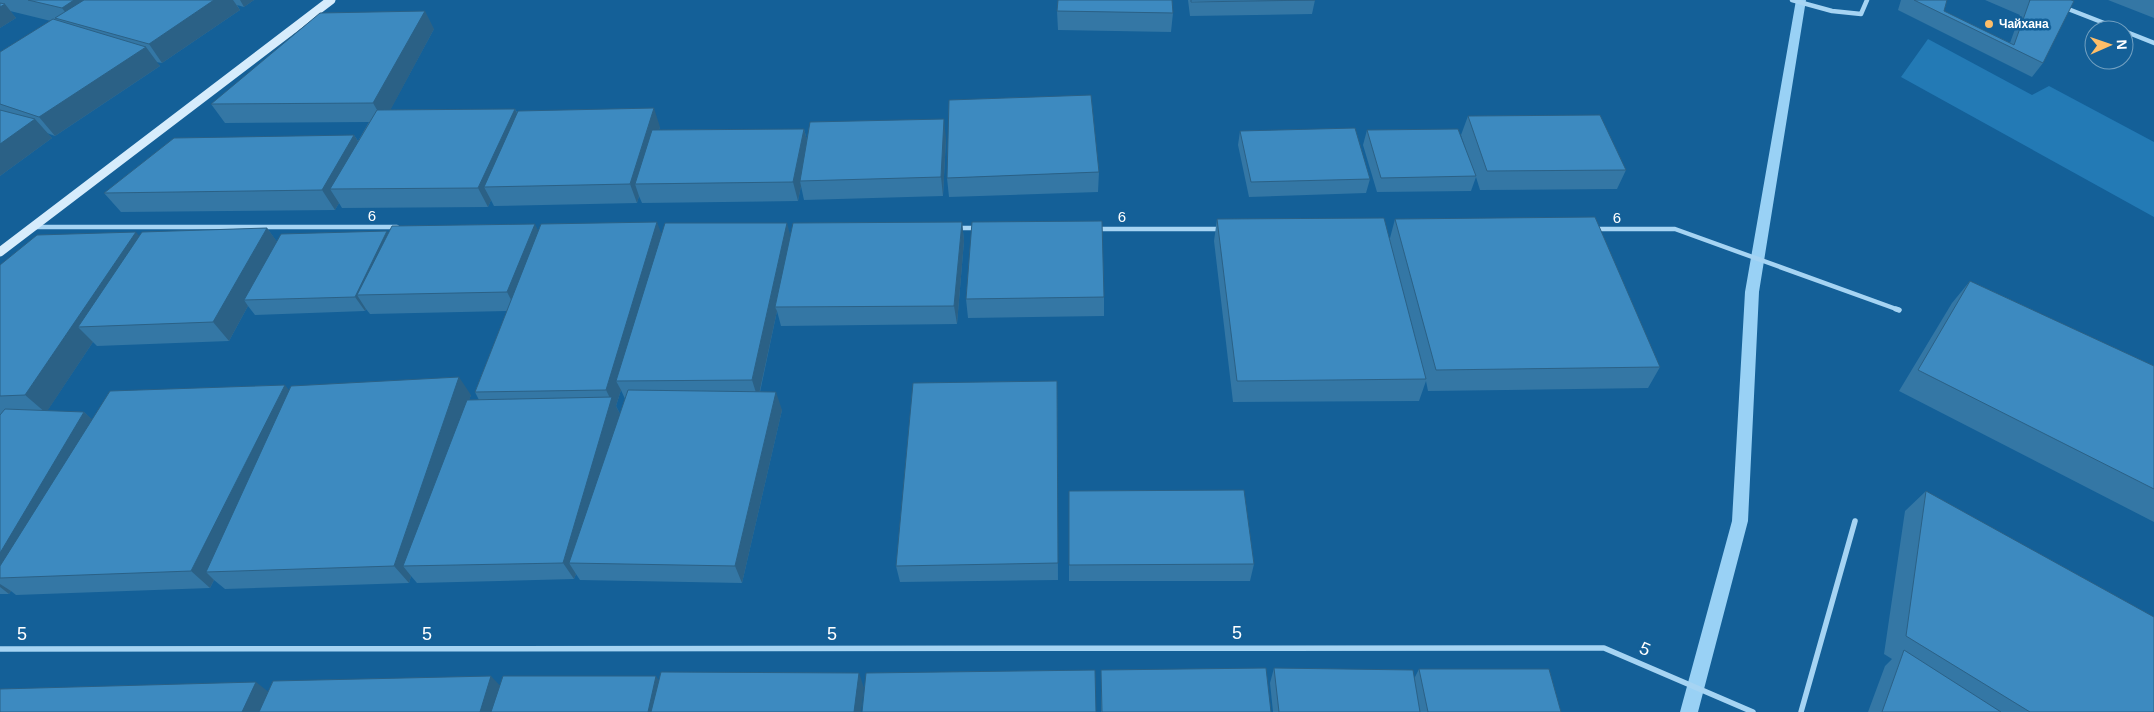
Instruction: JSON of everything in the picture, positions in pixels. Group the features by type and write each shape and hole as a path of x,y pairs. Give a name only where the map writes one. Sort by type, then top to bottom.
{"street":[{"path":"0,252 331,0"},
{"path":"1792,0 1832,11 1861,14 1867,0"},
{"path":"2055,3 2098,20"},
{"path":"2134,35 2154,43"},
{"name":"6","path":"33,227 401,228"},
{"path":"949,228 988,228"},
{"name":"6","path":"1088,228 1227,229"},
{"name":"6","path":"1586,229 1675,229 1898,310"},
{"path":"1801,712 1856,521"},
{"name":"5","path":"0,649 1604,648 1753,712"}],"shaded area":[{"path":"1928,39 2032,95 2049,86 2154,142 2154,217 1901,77"}],"building":[{"path":"28,0 74,0 62,8"},
{"path":"84,0 214,0 149,44 55,18"},
{"path":"1058,0 1172,0 1173,13 1057,11"},
{"path":"1191,0 1315,0 1191,2"},
{"path":"1914,0 1947,0 1944,11 2014,45 2030,0 2074,1 2043,63"},
{"path":"425,11 373,103 211,104 320,13"},
{"path":"53,19 146,47 39,117 0,104 0,52"},
{"path":"1091,95 1099,172 947,178 949,100"},
{"path":"654,108 630,184 484,187 518,111"},
{"path":"515,109 478,188 330,189 377,110"},
{"path":"0,110 35,119 0,144"},
{"path":"1600,115 1626,170 1487,171 1468,116"},
{"path":"944,119 941,177 800,181 810,122"},
{"path":"1355,128 1370,179 1251,182 1240,131"},
{"path":"804,129 793,182 635,184 652,130"},
{"path":"1458,129 1476,176 1381,178 1367,130"},
{"path":"354,135 322,190 104,193 174,138"},
{"path":"1595,217 1660,367 1436,370 1395,219"},
{"path":"1384,218 1426,379 1237,381 1217,219"},
{"path":"1102,221 1104,297 966,299 972,222"},
{"path":"657,222 606,390 475,392 541,224"},
{"path":"962,222 954,306 775,307 793,223"},
{"path":"665,223 787,223 752,380 616,381"},
{"path":"535,224 507,292 357,295 392,226"},
{"path":"267,228 213,322 78,327 142,232"},
{"path":"387,231 355,297 244,300 281,234"},
{"path":"136,232 25,395 0,396 0,265 37,235"},
{"path":"1970,281 2154,366 2154,489 1918,370"},
{"path":"459,377 394,566 206,572 291,386"},
{"path":"1057,381 1058,563 896,566 913,383"},
{"path":"285,385 191,571 0,578 0,566 110,391"},
{"path":"628,390 776,392 735,566 569,563"},
{"path":"612,397 563,563 403,566 467,400"},
{"path":"5,409 84,412 0,553 0,415"},
{"path":"1244,490 1254,564 1069,565 1069,491"},
{"path":"1926,491 2154,617 2154,712 2030,712 1906,636"},
{"path":"1904,650 2001,712 1882,712"},
{"path":"1266,668 1271,712 1102,712 1101,670"},
{"path":"1274,668 1413,670 1420,712 1279,712"},
{"path":"1419,669 1549,669 1561,712 1428,712"},
{"path":"1095,670 1096,712 862,712 866,673"},
{"path":"661,672 859,673 854,712 651,712"},
{"path":"491,676 480,712 259,712 273,681"},
{"path":"503,676 656,676 648,712 491,712"},
{"path":"256,682 242,712 0,712 0,689"}],"waterway":[{"path":"1689,712 1740,521 1752,292 1801,0"}],"place":[{"name":"Чайхана","path":"1989,24"}]}
